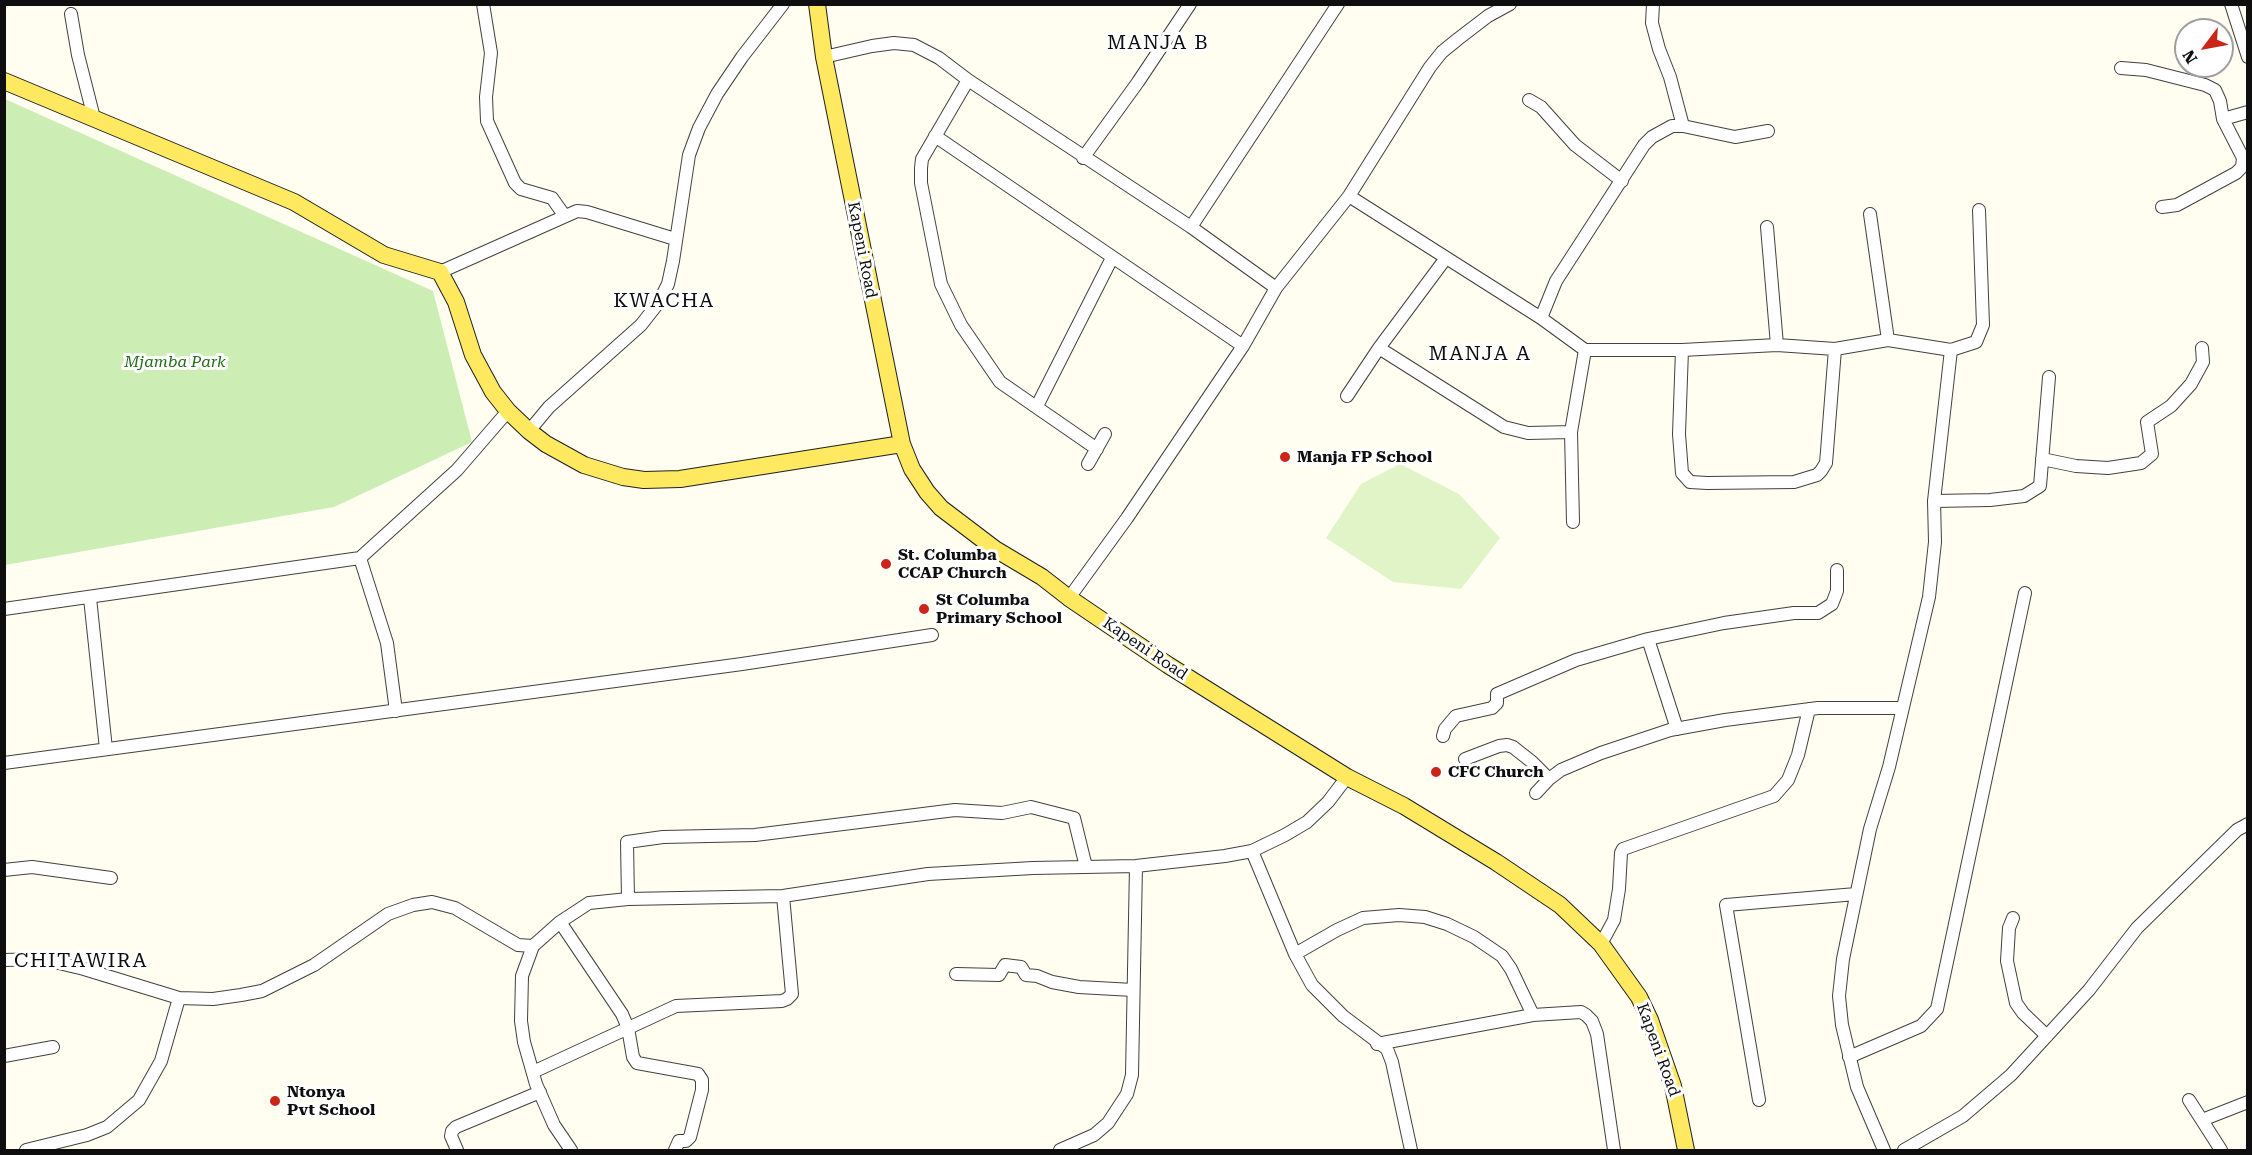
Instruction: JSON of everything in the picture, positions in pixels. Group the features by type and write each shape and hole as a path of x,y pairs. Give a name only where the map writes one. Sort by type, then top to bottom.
{"main road":[{"name":"Kapeni Road","path":"817,4 824,57 902,444 912,469 941,508 995,549 1042,577 1168,665 1347,777 1404,806 1496,862 1560,905 1601,944 1639,997 1650,1020 1673,1086 1686,1150"},
{"path":"4,81 294,202 384,255 440,273 453,295 473,355 493,392 508,411 529,431 546,444 584,465 623,477 644,480 680,479 902,444"}],"street":[{"path":"483,4 491,53 486,97 487,121 515,183 521,189 552,198 564,215"},
{"path":"529,431 549,407 634,332 659,302 668,284 689,156 699,128 717,94 742,57 783,4"},
{"path":"1083,158 1138,82 1190,4"},
{"path":"1191,227 1338,4"},
{"path":"1069,598 1127,518 1243,346 1276,288 1349,196 1430,67 1442,52 1458,39 1488,16 1510,4"},
{"path":"1653,4 1652,23 1656,40 1670,77 1683,126"},
{"path":"2231,4 2247,57"},
{"path":"71,14 78,55 94,118"},
{"path":"824,57 894,43 914,45 939,58 1083,158 1191,227 1276,288"},
{"path":"2121,68 2146,70 2205,85 2215,90 2220,101 2223,119 2243,158 2242,167 2236,173 2177,205 2162,207"},
{"path":"968,80 922,159 921,183 941,284 957,317 1000,382 1097,449"},
{"path":"1529,100 1541,107 1575,145 1622,181"},
{"path":"2223,119 2247,112"},
{"path":"1541,318 1556,280 1644,145 1652,137 1672,126 1735,136 1768,130"},
{"path":"934,136 1243,346"},
{"path":"1349,196 1541,318 1585,351 1682,350 1777,345 1835,349 1888,340 1951,350 1976,342 1983,325 1979,210"},
{"path":"440,273 482,252 552,224 564,215 577,211 675,239"},
{"path":"1870,214 1888,340"},
{"path":"1767,227 1777,345"},
{"path":"1037,406 1112,258"},
{"path":"1347,396 1379,348 1446,258"},
{"path":"1379,348 1504,427 1528,433 1571,432"},
{"path":"2043,459 2076,466 2108,468 2141,463 2152,454 2147,422 2171,406 2191,384 2203,363 2202,348"},
{"path":"1682,350 1679,434 1682,473 1690,482 1696,484 1794,482 1817,475 1826,463 1835,349"},
{"path":"1884,1150 1870,1121 1849,1057 1839,996 1843,959 1869,829 1889,767 1929,597 1935,555 1934,501 1951,350"},
{"path":"1573,522 1571,432 1585,351"},
{"path":"1934,501 1990,500 2024,496 2040,486 2049,377"},
{"path":"4,609 360,558 457,470 508,411"},
{"path":"1089,464 1105,434"},
{"path":"360,558 387,644 396,711"},
{"path":"1443,736 1445,729 1456,716 1492,708 1497,703 1497,694 1576,660 1648,639 1724,622 1794,613 1818,613 1832,604 1837,591 1837,570"},
{"path":"1849,1057 1921,1026 1937,1009 2025,593"},
{"path":"90,598 106,748"},
{"path":"4,763 742,664 932,635"},
{"path":"1648,639 1677,729"},
{"path":"1536,793 1549,779 1562,770 1601,753 1677,729 1809,709 1903,708"},
{"path":"1601,944 1614,920 1623,849 1774,796 1788,780 1798,755 1809,709"},
{"path":"1465,759 1498,746 1507,745 1514,747 1549,779"},
{"path":"571,1150 554,1125 540,1092 524,1042 521,1021 522,976 533,946 560,922 589,903 628,899 783,896 928,874 972,870 1136,866 1252,851 1285,835 1317,815 1347,777"},
{"path":"628,899 627,842 663,837 755,835 955,810 1002,813 1031,807 1074,818 1086,867"},
{"path":"1904,1150 1963,1116 2011,1075 2089,990 2137,928 2237,830 2247,824"},
{"path":"1252,851 1295,954 1312,986 1343,1016 1377,1044 1387,1049 1412,1150"},
{"path":"1060,1150 1094,1135 1108,1123 1127,1094 1132,1075 1136,866"},
{"path":"4,870 32,867 111,878"},
{"path":"1759,1100 1726,905 1856,894"},
{"path":"533,1072 676,1006 787,999 792,994 783,896"},
{"path":"4,960 42,959 84,969 179,998 213,999 262,991 314,964 388,914 413,905 432,902 455,908 518,945 533,946"},
{"path":"1295,954 1363,918 1399,915 1425,918 1474,936 1502,956 1511,969 1533,1015"},
{"path":"2013,918 2009,928 2007,961 2016,1003 2047,1036"},
{"path":"560,922 622,1014 628,1028 633,1057 637,1063 698,1074 702,1080 702,1090 690,1137 686,1141 679,1141 675,1150"},
{"path":"956,974 999,975 1005,964 1021,967 1026,975 1037,976 1052,982 1079,987 1133,990"},
{"path":"26,1150 69,1141 107,1127 139,1100 162,1061 179,998"},
{"path":"1377,1044 1533,1015 1581,1012 1592,1021 1597,1034 1614,1150"},
{"path":"4,1056 52,1047"},
{"path":"457,1150 451,1136 456,1127 540,1092"},
{"path":"2189,1100 2221,1150"},
{"path":"2202,1120 2247,1102"}],"green space":[{"name":"Mjamba Park","path":"5,99 433,291 472,442 334,507 5,565"},
{"path":"1400,464 1459,494 1500,538 1461,589 1393,582 1326,538 1361,484"}],"place":[{"name":"Manja FP School","path":"1285,457"},
{"name":"St. Columba CCAP Church","path":"886,564"},
{"name":"St Columba Primary School","path":"924,609"},
{"name":"CFC Church","path":"1436,772"},
{"name":"Ntonya Pvt School","path":"275,1101"}],"district":[{"name":"MANJA B","path":"1158,43"},
{"name":"KWACHA","path":"664,301"},
{"name":"MANJA A","path":"1480,354"},
{"name":"CHITAWIRA","path":"81,961"}]}
